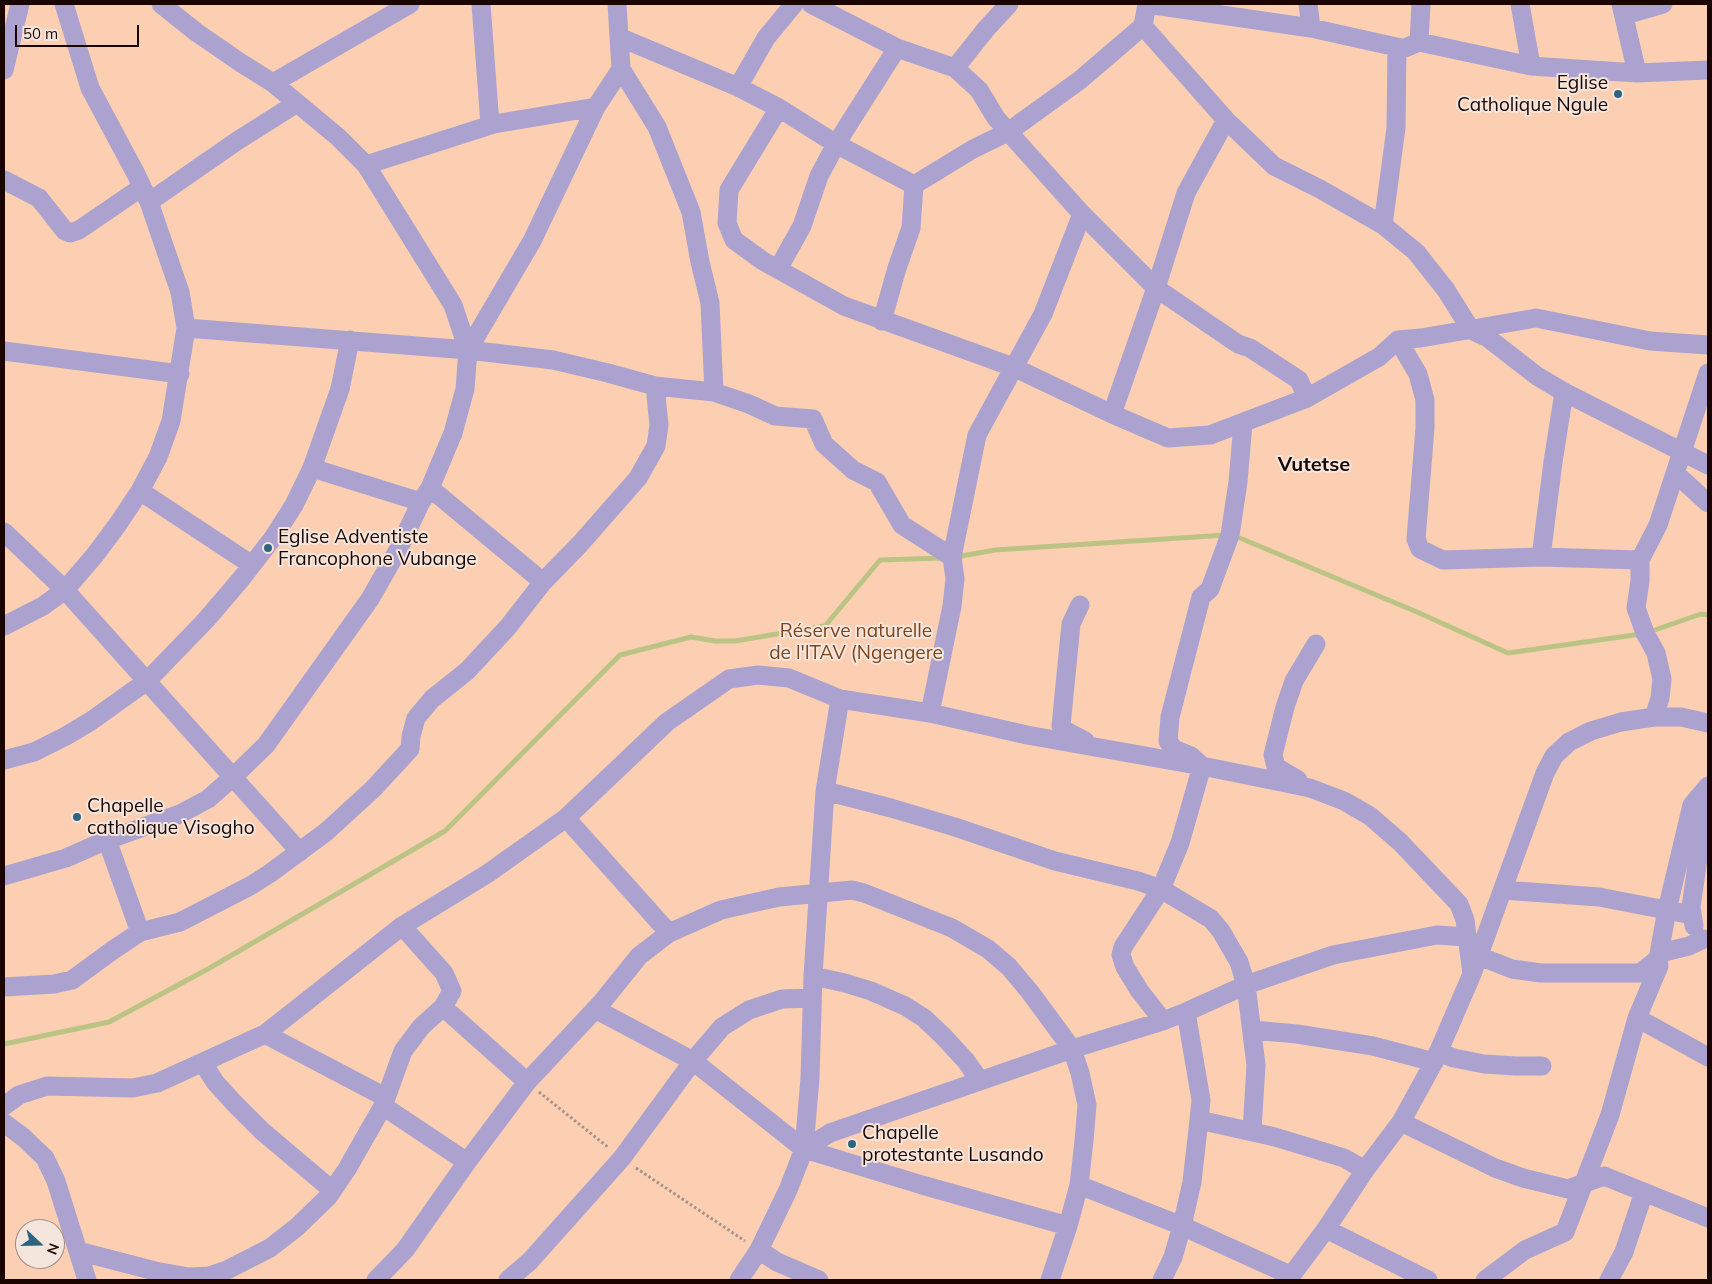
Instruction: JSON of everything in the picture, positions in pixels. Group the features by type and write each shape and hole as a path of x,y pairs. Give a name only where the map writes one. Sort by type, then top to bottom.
{"street":[{"path":"4,70 20,4"},
{"path":"4,626 43,606 65,590 96,555 140,491 158,457 170,421 180,374 186,328 180,292 146,194 90,88 64,4"},
{"path":"4,876 66,858 107,840 180,814 208,799 266,745 370,598 398,550 426,495 453,433 464,389 468,350 453,305 366,164 338,136 273,83 196,32 161,4"},
{"path":"273,83 410,4"},
{"path":"481,4 490,125"},
{"path":"617,4 621,69 657,128 691,212 710,303 714,392"},
{"path":"738,87 766,38 794,4"},
{"path":"812,4 897,48 955,68 980,90 996,118 1082,214 1156,288 1238,344 1250,348 1299,380 1307,398"},
{"path":"955,68 1009,4"},
{"path":"914,185 974,149 1008,132 1080,80 1142,26 1147,4 1180,6 1311,28 1397,47 1405,48 1419,42 1531,66 1637,73 1708,70"},
{"path":"1308,4 1311,28"},
{"path":"1419,42 1421,4"},
{"path":"1520,4 1531,66"},
{"path":"1637,73 1623,10 1663,4"},
{"path":"1142,26 1226,120 1274,166 1320,189 1383,225 1416,252 1446,290 1471,330 1488,338 1537,376 1564,392 1708,465"},
{"path":"619,37 738,87 780,108 836,144 914,185"},
{"path":"1383,225 1396,128 1397,47"},
{"path":"778,269 802,226 819,176 836,144 897,48"},
{"path":"468,350 532,241 596,107 621,69"},
{"path":"4,180 39,198 65,231 70,233 146,194 238,141 298,103"},
{"path":"366,164 490,125 596,107"},
{"path":"780,108 729,190 727,222 734,240 763,261 844,306 1013,367 1112,414 1168,438 1210,435 1307,398 1379,357 1398,340 1471,330 1536,318 1650,341 1708,345"},
{"path":"1112,414 1156,288 1186,193 1226,120"},
{"path":"882,321 911,228 914,185"},
{"path":"930,713 952,606 955,580 952,558 977,435 1043,314 1082,214"},
{"path":"186,328 468,350 553,360 655,386 714,392 749,404 775,416 813,419 824,444 853,470 877,482 902,525 952,558"},
{"path":"4,760 34,752 66,736 98,717 147,681 206,620 252,565 289,513 312,468 340,390 350,340"},
{"path":"1398,340 1418,374 1425,400 1425,428 1416,539 1420,550 1443,560 1541,557 1640,560"},
{"path":"4,351 180,374"},
{"path":"1654,717 1660,698 1662,679 1656,652 1645,634 1636,608 1640,581 1640,560 1658,525 1708,373"},
{"path":"4,987 54,984 72,980 140,932 180,922 206,910 250,886 300,852 326,832 373,789 410,749 410,736 416,718 432,699 467,671 508,627 543,582 580,544 638,478 656,446 659,425 655,386"},
{"path":"1541,557 1564,392"},
{"path":"1202,766 1191,756 1174,749 1168,741 1170,717 1202,598 1210,589 1230,535 1238,482 1243,423"},
{"path":"312,468 426,495 543,582"},
{"path":"1675,474 1708,504"},
{"path":"140,491 252,565"},
{"path":"4,532 65,590 300,852"},
{"path":"1080,605 1071,624 1061,726 1064,730 1092,747"},
{"path":"1310,788 1276,767 1273,756 1285,707 1294,681 1316,644"},
{"path":"4,1106 19,1095 47,1086 133,1088 157,1083 264,1034 402,926 487,874 566,818 667,722 729,679 758,675 789,678 840,699 930,713 1092,747 1202,766 1310,788 1344,801 1370,816 1400,842 1459,904 1465,920 1472,974"},
{"path":"739,1280 759,1250 788,1190 804,1149 810,1078 813,976 825,791 840,699"},
{"path":"1079,1185 1182,1226 1290,1278 1326,1229 1365,1170 1401,1122 1436,1057 1472,974 1545,774 1554,756 1569,742 1591,731 1621,722 1654,717 1681,717 1708,724"},
{"path":"1163,1021 1139,990 1125,967 1121,955 1123,947 1161,889 1180,843 1202,766"},
{"path":"1485,1280 1525,1250 1565,1232 1610,1115 1637,1018 1659,966 1658,959 1668,910 1692,805 1708,786"},
{"path":"825,791 955,827 1055,861 1138,881 1161,889 1211,919 1222,931 1239,962 1246,985 1256,1065 1252,1131"},
{"path":"1479,956 1512,969 1541,973 1640,973 1658,959 1660,953 1706,940 1694,929 1692,907 1705,810 1708,806"},
{"path":"566,818 669,933"},
{"path":"107,840 140,932"},
{"path":"376,1280 405,1250 467,1162 527,1082 595,1009 639,956 669,933 721,910 780,897 852,890 952,928 988,949 1009,966 1072,1049 1080,1073 1087,1105 1079,1185 1050,1280"},
{"path":"1503,890 1599,897 1692,915"},
{"path":"78,1251 189,1278 209,1276 227,1270 270,1248 297,1228 332,1190 347,1169 384,1101 403,1051 421,1026 443,1007 452,991 444,973 402,926"},
{"path":"804,1149 830,1134 1072,1049 1163,1021 1246,985 1332,955 1437,936 1467,936"},
{"path":"813,976 871,991 905,1006 924,1018 944,1037 966,1061 980,1081"},
{"path":"508,1280 530,1261 622,1158 693,1061 722,1028 749,1010 782,999 812,998"},
{"path":"443,1007 527,1082"},
{"path":"595,1009 693,1061 804,1149 922,1185 1068,1226"},
{"path":"1162,1280 1173,1257 1192,1182 1201,1100 1186,1012"},
{"path":"1637,1018 1708,1057"},
{"path":"1252,1030 1297,1034 1484,1064 1542,1066"},
{"path":"264,1034 384,1101 467,1162"},
{"path":"204,1063 216,1082 234,1103 262,1130 332,1190"},
{"path":"1199,1120 1252,1131 1344,1158 1365,1170"},
{"path":"1401,1122 1495,1168 1523,1178 1568,1189 1604,1176 1708,1218"},
{"path":"4,1123 24,1137 45,1158 56,1181 87,1280"},
{"path":"1609,1280 1624,1252 1644,1192"},
{"path":"1326,1229 1428,1280"},
{"path":"759,1250 777,1262 819,1280"}],"path":[{"path":"527,1082 622,1158 668,1191 759,1250"}],"green space":[{"name":"Réserve naturelle de l'ITAV (Ngengere","path":"4,4 1708,4 1708,1280 4,1280"}],"waterway":[{"path":"956,557 995,550 1226,535"},
{"path":"1235,536 1417,612 1508,653 1641,634"},
{"path":"4,1044 109,1022 208,969 445,831 620,655 691,637 715,641 735,641 825,626 880,560 943,558"},
{"path":"1649,632 1701,614 1708,615"}],"place":[{"name":"Eglise Catholique Ngule","path":"1618,94"},
{"name":"Eglise Adventiste Francophone Vubange","path":"268,548"},
{"name":"Chapelle catholique Visogho","path":"77,817"},
{"name":"Chapelle protestante Lusando","path":"852,1144"}],"district":[{"name":"Vutetse","path":"1314,465"}]}
